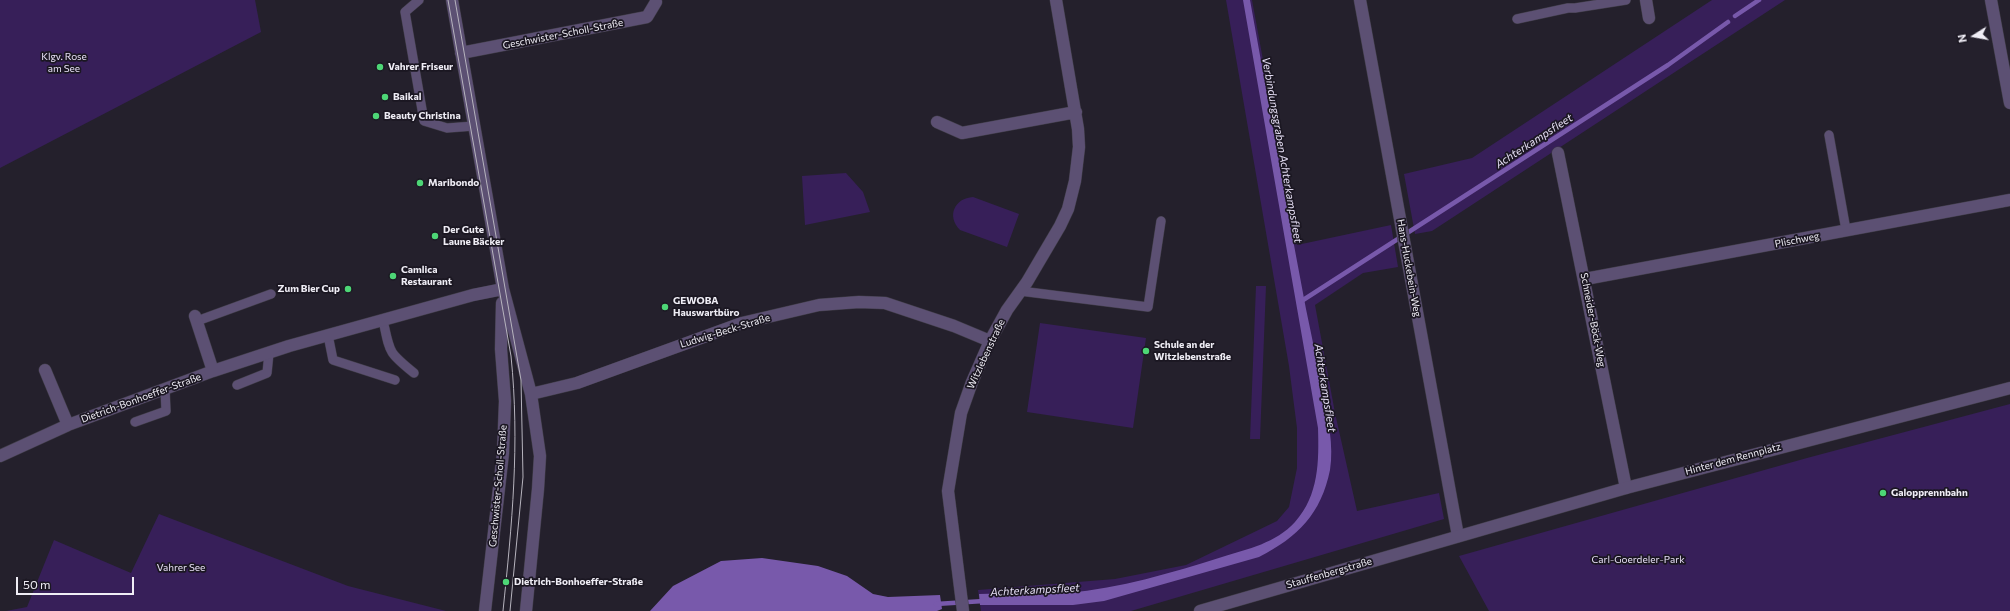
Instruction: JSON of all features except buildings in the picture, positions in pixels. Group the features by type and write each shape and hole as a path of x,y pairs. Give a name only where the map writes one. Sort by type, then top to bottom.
{"street":[{"name":"Geschwister-Scholl-Straße","path":"452,0 503,289 531,394 540,456 526,611"},
{"name":"Witzlebenstraße","path":"963,611 948,491 961,412 990,341 1007,310 1060,226 1068,209 1075,181 1079,147 1076,112 1056,0"},
{"name":"Hans-Huckebein-Weg","path":"1360,0 1458,536"},
{"path":"1646,0 1649,18"},
{"path":"1991,0 2010,103"},
{"name":"Geschwister-Scholl-Straße","path":"461,54 647,17 656,2"},
{"path":"937,122 962,133 1076,112"},
{"name":"Schneider-Böck-Weg","path":"1558,153 1626,488"},
{"name":"Plischweg","path":"1584,279 2010,200"},
{"name":"Geschwister-Scholl-Straße","path":"485,611 503,453 505,401 501,349 503,289"},
{"name":"Dietrich-Bonhoeffer-Straße","path":"0,456 68,425 214,371 328,335 473,295 503,289"},
{"name":"Ludwig-Beck-Straße","path":"531,394 577,383 742,323 819,305 859,302 885,303 947,323 990,341"},
{"name":"Dietrich-Bonhoeffer-Straße","path":"196,318 214,371"},
{"name":"Dietrich-Bonhoeffer-Straße","path":"45,370 68,425"},
{"name":"Hinter dem Rennplatz","path":"1458,536 1626,488 2010,388"},
{"name":"Stauffenbergstraße","path":"1202,611 1458,536"}],"lane":[{"path":"419,0 405,12 424,121 447,128 474,126"},
{"path":"1517,19 1568,8 1626,0"},
{"path":"1829,135 1846,230"},
{"path":"1020,291 1148,307 1161,221"},
{"path":"196,318 271,294"},
{"path":"383,320 389,350 393,356 414,373"},
{"path":"328,335 333,360 395,380"},
{"path":"237,385 267,373 269,353"},
{"path":"135,422 166,411 165,389"}],"green space":[{"name":"Klgv. Rose am See","path":"0,0 255,0 261,32 0,168"},
{"path":"1226,0 1252,0 1297,245 1391,225 1398,267 1363,273 1315,305 1335,413 1357,511 1439,493 1444,519 1131,611 981,611 978,590 1115,579 1186,565 1277,521 1289,507 1297,468 1297,428 1289,366"},
{"path":"1712,0 1785,0 1432,231 1415,234 1404,174 1472,158"},
{"path":"846,173 863,192 870,212 805,225 802,176"},
{"path":"973,197 1019,214 1007,247 960,230 956,225 953,214 957,204 967,198"},
{"path":"1256,286 1266,286 1260,439 1250,439"},
{"path":"1040,323 1146,338 1133,428 1027,412"},
{"name":"Galopprennbahn","path":"2010,404 2010,611 1489,611 1459,556 1807,458"},
{"name":"Vahrer See","path":"159,514 348,586 446,611 6,611 27,607 54,540 131,573"}],"shaded area":[{"path":"1243,0 1250,0 1331,442 1330,470 1321,499 1314,512 1296,532 1285,541 1259,557 1104,601 1073,605 980,605 979,594 1056,594 1107,588 1165,574 1242,551 1279,535 1295,522 1309,501 1316,477 1318,428"},
{"path":"762,558 818,566 847,576 873,594 888,597 940,595 942,609 937,611 650,611 673,586 721,561"}],"waterway":[{"name":"Achterkampsfleet","path":"1735,16 1759,0"},
{"name":"Achterkampsfleet","path":"1300,302 1668,65 1728,22"},
{"name":"Achterkampsfleet","path":"936,604 984,601"}],"tram line":[{"path":"448,0 511,356 514,389 514,484 503,611"},
{"path":"455,0 521,380 523,477 510,611"}],"place":[{"name":"Vahrer Friseur","path":"380,67"},
{"name":"Baikal","path":"385,97"},
{"name":"Beauty Christina","path":"376,116"},
{"name":"Maribondo","path":"420,183"},
{"name":"Der Gute Laune Bäcker","path":"435,236"},
{"name":"Camlica Restaurant","path":"393,276"},
{"name":"Zum Bier Cup","path":"348,289"},
{"name":"GEWOBA Hauswartbüro","path":"665,307"},
{"name":"Schule an der Witzlebenstraße","path":"1146,351"},
{"name":"Galopprennbahn","path":"1883,493"},
{"name":"Dietrich-Bonhoeffer-Straße","path":"506,582"}],"water label":[{"name":"Verbindungsgraben Achterkampsfleet","path":"1282,150"}],"park label":[{"name":"Carl-Goerdeler-Park","path":"1638,560"}]}
